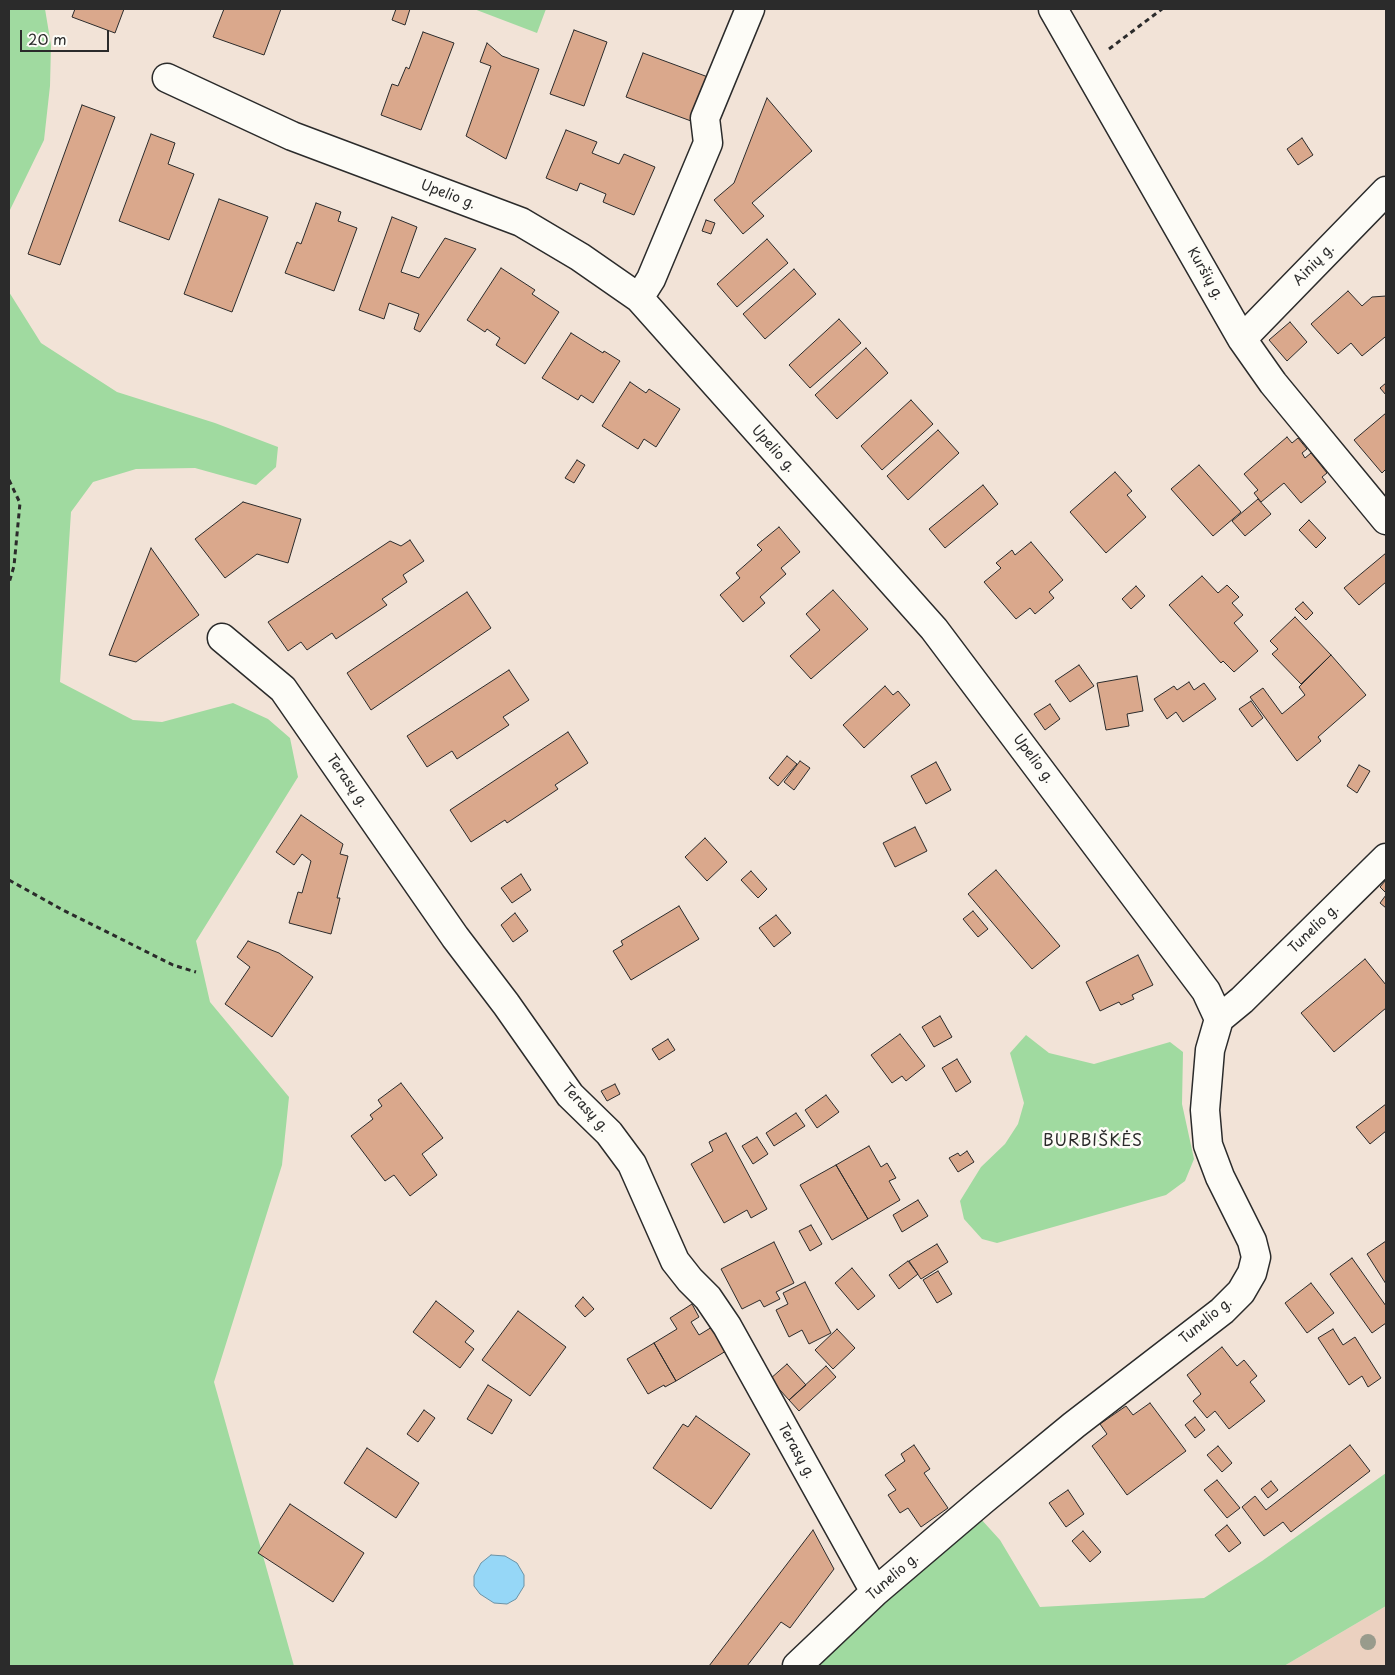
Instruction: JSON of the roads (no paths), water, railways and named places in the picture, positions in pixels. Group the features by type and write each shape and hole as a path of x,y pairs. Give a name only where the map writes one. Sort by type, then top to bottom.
{"street":[{"path":"639,298 651,279 708,143 705,118 750,9"},
{"name":"Kuršių g.","path":"1053,9 1242,339 1273,383 1386,520"},
{"name":"Upelio g.","path":"167,78 292,136 521,222 580,256 639,298 934,629 1206,991 1219,1019"},
{"name":"Ainių g.","path":"1242,339 1386,191"},
{"name":"Terasų g.","path":"222,638 283,689 455,937 506,1004 570,1095 609,1133 632,1164 675,1261 708,1298 727,1326 875,1592"},
{"name":"Tunelio g.","path":"797,1666 875,1592 983,1500 1074,1425 1222,1311 1241,1292 1252,1272 1256,1257 1252,1241 1220,1177 1208,1145 1205,1110 1210,1050 1219,1019 1242,1000 1386,858"}],"water":[{"path":"491,1555 505,1556 517,1563 524,1575 524,1586 516,1599 507,1604 494,1603 480,1594 474,1586 474,1576 481,1563"}],"district":[{"name":"BURBIŠKĖS","path":"1093,1142"}]}
